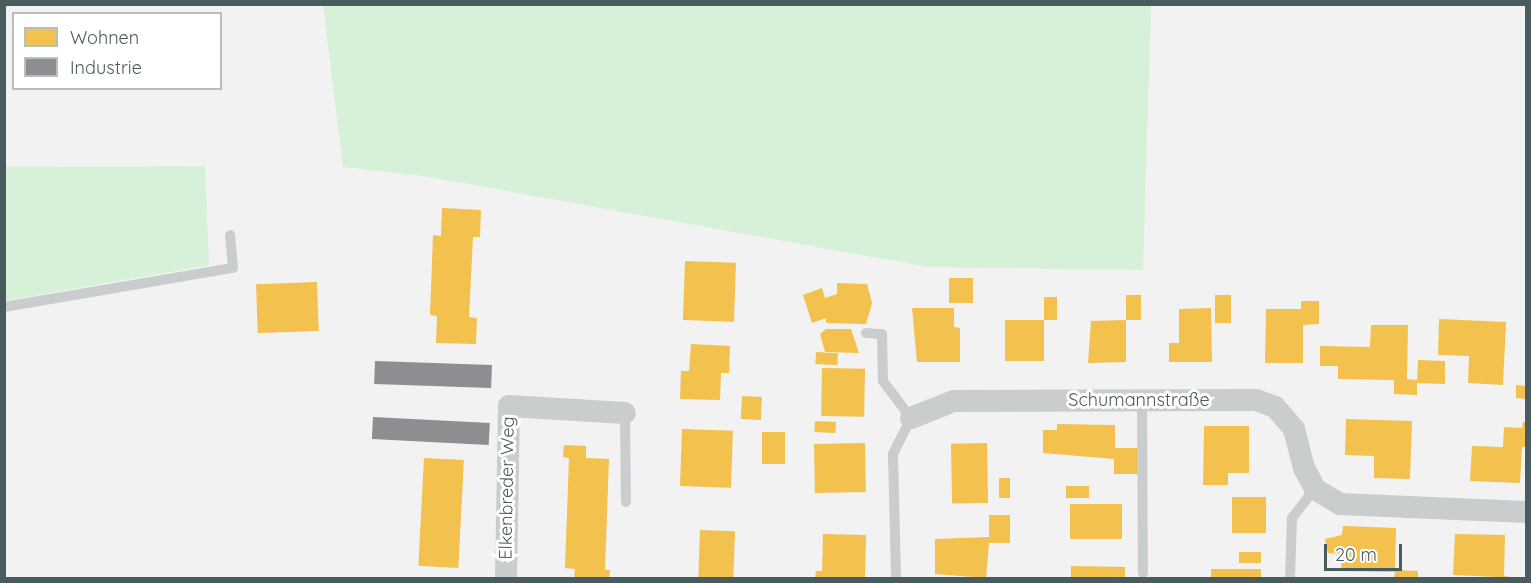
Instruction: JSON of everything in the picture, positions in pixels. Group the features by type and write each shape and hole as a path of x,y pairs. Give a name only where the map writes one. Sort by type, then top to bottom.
{"street":[{"name":"Schumannstraße","path":"911,418 954,401 1256,399 1275,407 1294,429 1304,468 1315,489"},
{"name":"Elkenbreder Weg","path":"506,579 508,406 625,413"},
{"path":"1315,489 1340,504 1527,512"}],"lane":[{"path":"4,307 233,268 231,235"},
{"path":"866,333 882,334 883,381 911,418 893,454 896,579"},
{"path":"1142,401 1143,573"},
{"path":"625,413 626,502"},
{"path":"1290,579 1292,518 1315,489"}],"green space":[{"path":"323,5 1151,5 1143,270 928,267 424,176 343,167"},
{"path":"205,166 209,265 5,301 5,167"}],"building: Wohnen":[{"path":"442,208 481,210 480,237 473,237 469,317 477,318 476,344 436,343 437,316 430,315 433,235 441,236"},
{"path":"685,261 736,263 734,322 683,320"},
{"path":"949,278 973,278 973,303 949,303"},
{"path":"317,282 319,331 258,333 256,284"},
{"path":"837,283 867,284 872,303 866,324 826,323 826,318 812,323 803,295 822,288 825,298 837,294"},
{"path":"1126,295 1141,295 1141,320 1126,320"},
{"path":"1215,295 1231,295 1231,323 1215,323"},
{"path":"1044,297 1057,297 1057,320 1044,320"},
{"path":"1301,301 1319,301 1319,324 1303,325 1303,363 1265,363 1266,309 1301,309"},
{"path":"912,308 954,308 954,327 960,328 960,362 917,362"},
{"path":"1211,308 1212,362 1169,362 1169,343 1179,343 1179,309"},
{"path":"1439,319 1506,322 1503,385 1468,383 1469,356 1438,355"},
{"path":"1005,320 1044,320 1044,361 1005,361"},
{"path":"1126,320 1126,362 1088,363 1091,321"},
{"path":"1371,325 1408,325 1407,379 1417,380 1418,360 1445,361 1445,384 1417,383 1417,395 1394,394 1394,380 1338,379 1338,366 1320,366 1320,346 1370,347"},
{"path":"826,329 851,329 859,353 825,352 820,334"},
{"path":"691,344 730,346 729,373 721,373 720,400 680,399 681,371 689,371"},
{"path":"816,352 838,353 837,365 815,364"},
{"path":"822,368 865,369 864,417 821,416"},
{"path":"1516,385 1526,386 1526,399 1516,398"},
{"path":"742,396 762,397 761,420 741,419"},
{"path":"1346,419 1412,421 1410,479 1374,478 1374,456 1345,455"},
{"path":"815,421 836,422 835,433 814,432"},
{"path":"1523,422 1526,422 1526,447 1522,447 1520,483 1470,481 1472,446 1503,447 1504,427 1522,428"},
{"path":"1057,424 1115,425 1115,448 1138,448 1138,474 1114,474 1114,459 1043,453 1043,430 1057,430"},
{"path":"1204,426 1249,426 1249,473 1228,473 1228,485 1203,485"},
{"path":"682,429 733,431 731,488 680,486"},
{"path":"762,432 785,432 785,464 762,464"},
{"path":"865,443 866,492 815,493 814,444"},
{"path":"987,443 988,503 952,504 951,444"},
{"path":"564,445 586,446 586,458 609,459 605,570 610,570 609,578 574,578 575,569 565,568 569,458 563,457"},
{"path":"424,458 464,460 458,568 418,566"},
{"path":"999,478 1010,478 1010,498 999,498"},
{"path":"1066,486 1089,486 1089,498 1066,498"},
{"path":"1232,497 1266,497 1266,533 1232,533"},
{"path":"1070,504 1122,504 1122,539 1070,539"},
{"path":"989,515 1010,515 1010,543 989,543 986,578 935,574 935,539 989,537"},
{"path":"1343,526 1396,528 1395,570 1418,571 1418,578 1394,578 1395,572 1341,571 1342,554 1328,553 1325,539 1342,535"},
{"path":"700,530 735,531 733,578 698,578"},
{"path":"823,534 866,535 865,578 815,578 816,571 822,571"},
{"path":"1455,534 1505,535 1504,576 1516,578 1453,575"},
{"path":"1239,552 1261,552 1261,563 1239,563"},
{"path":"1071,566 1125,567 1125,578 1071,578"},
{"path":"1211,569 1261,569 1261,578 1211,578"}],"building: Industrie":[{"path":"375,361 492,365 491,388 374,384"},
{"path":"373,417 490,423 489,445 372,439"}]}
